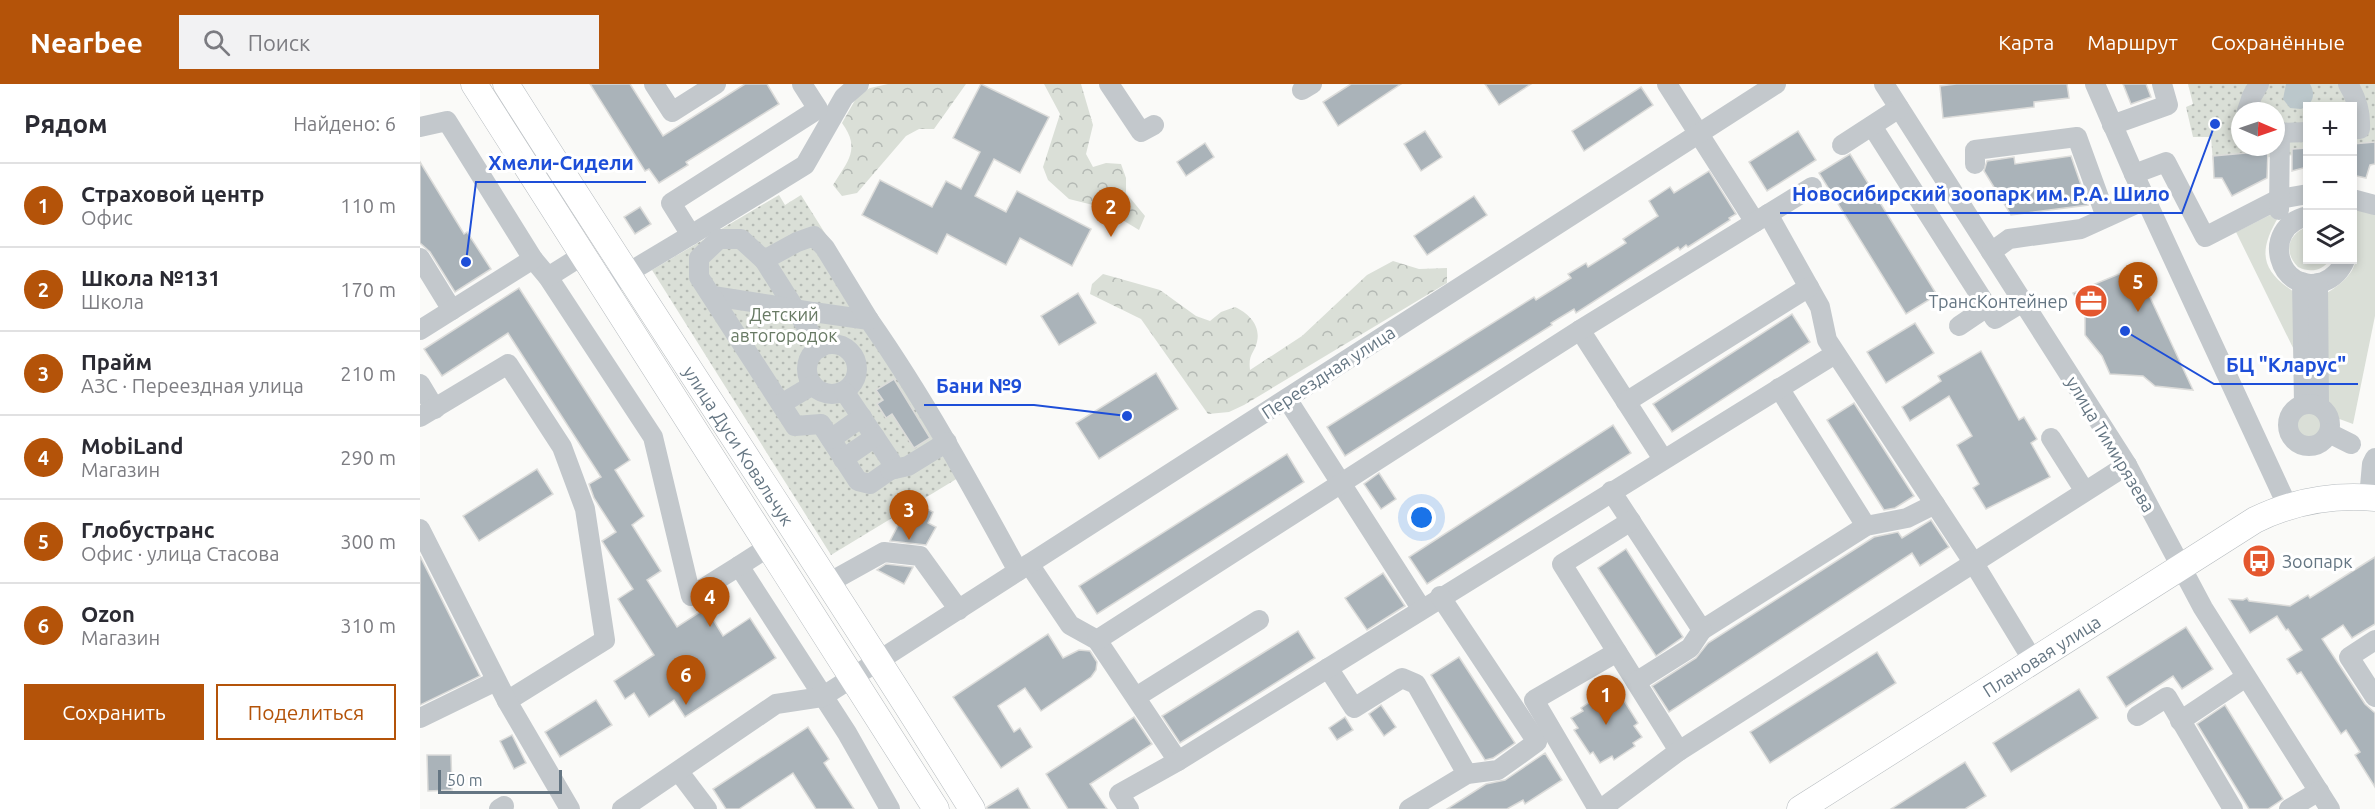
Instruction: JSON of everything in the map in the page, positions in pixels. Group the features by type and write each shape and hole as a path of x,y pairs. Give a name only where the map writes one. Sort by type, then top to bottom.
{"main road":[{"name":"улица Дуси Ковальчук","path":"474,84 936,809"},
{"name":"улица Дуси Ковальчук","path":"506,84 626,273 830,582 972,809"},
{"name":"Плановая улица","path":"1800,809 2032,659 2255,520 2287,505 2342,496 2372,498"}],"street":[{"path":"654,84 672,112 716,84"},
{"path":"692,235 671,203 818,109 802,84"},
{"path":"604,287 805,165 844,97 859,84"},
{"path":"1109,84 1141,132 1154,125"},
{"path":"1667,84 1699,133 1809,287 1820,307 1827,340 1835,354 1973,562 2032,659"},
{"name":"Переездная улица","path":"822,697 1776,84"},
{"name":"улица Тимирязева","path":"1884,84 2127,465 2179,567 2330,809"},
{"path":"2095,84 2145,200 2287,505"},
{"path":"2112,125 2168,105 2162,84"},
{"path":"2250,102 2259,84"},
{"path":"2348,84 2356,102"},
{"path":"2357,106 2360,121 2360,129 2357,129"},
{"path":"1842,145 1899,108"},
{"path":"420,127 447,120 533,259 549,277 653,437 691,596 770,546"},
{"path":"1872,126 1995,320 2023,302"},
{"path":"2285,137 2303,133"},
{"path":"1946,182 1969,165 1977,164 1975,150 2077,137 2106,218"},
{"path":"2279,156 2279,207"},
{"path":"2134,174 2166,162 2205,237 2229,223 2279,207 2303,196"},
{"path":"1097,640 1580,330 1812,187"},
{"path":"1991,252 2008,239 2081,229 2145,200"},
{"path":"2357,200 2375,205"},
{"path":"2303,218 2290,224 2279,242 2281,264 2287,273 2310,283 2338,273 2343,264"},
{"path":"764,260 814,236 906,374 1024,568 1070,625 1097,640 1178,760"},
{"path":"820,348 764,260 741,239 719,239 699,258 699,277 795,426 821,424 858,481 870,484 890,470 908,466 947,442"},
{"path":"549,277 583,255"},
{"path":"420,258 452,310"},
{"path":"420,330 533,259"},
{"path":"2310,283 2311,405"},
{"path":"1626,402 1809,287"},
{"path":"712,296 869,320"},
{"path":"1959,326 1987,307"},
{"path":"1580,330 1664,459"},
{"path":"836,345 844,348 855,361 855,378 844,391 827,394 813,385 808,378 808,361 820,348 836,345"},
{"path":"1129,809 1119,794 1328,668 1440,596 1835,354"},
{"path":"420,384 428,413 508,364 562,447 585,509 605,640 507,701"},
{"path":"781,404 813,385"},
{"path":"1779,388 1866,526"},
{"path":"844,391 891,461 890,470"},
{"path":"1287,399 1421,608"},
{"path":"2311,405 2330,420 2329,434 2320,444 2313,446 2288,445 2289,418 2292,412 2311,405"},
{"path":"831,439 862,417"},
{"path":"2329,434 2351,444"},
{"path":"843,459 875,437"},
{"path":"2051,438 2084,490"},
{"path":"2372,498 2375,458"},
{"path":"1617,652 1534,700 1599,809 1679,751 2084,490 2127,465"},
{"path":"1611,491 1702,630"},
{"path":"1636,681 1690,648 1702,630 1866,526 1907,518 1935,504"},
{"path":"1631,521 1563,564 1679,751"},
{"path":"420,529 496,681 570,809"},
{"path":"830,582 884,552 920,556 959,610"},
{"path":"739,566 890,809"},
{"path":"1408,809 1467,774 1498,770 1537,742 1440,596"},
{"path":"1136,697 1259,620"},
{"path":"2375,640 2349,657 2375,697"},
{"path":"1328,668 1354,708 1402,678 1416,684 1467,774"},
{"path":"2180,721 2246,677"},
{"path":"420,718 496,681"},
{"path":"622,809 776,704 822,697"},
{"path":"2137,716 2167,697 2233,809"},
{"path":"679,772 707,809"},
{"path":"2289,809 2319,791"}],"green space":[{"path":"888,84 966,84 934,129 919,129 906,136 857,193 842,196 833,185 850,155 851,140 842,123 858,95 870,88"},
{"path":"1044,84 1081,84 1093,125 1086,154 1093,167 1106,163 1121,164 1126,178 1126,193 1145,216 1139,230 1101,207 1069,199 1048,180 1043,167 1060,114"},
{"path":"2188,84 2375,84 2375,148 2357,150 2357,102 2303,102 2303,154 2285,156 2285,102 2231,102 2231,156 2284,156 2213,162 2211,137 2193,137 2186,107 2193,104"},
{"name":"Детский автогородок","path":"779,195 785,205 801,195 966,458 958,478 831,555 652,270"},
{"path":"2357,209 2375,215 2375,316 2353,424 2334,417 2325,398 2324,295 2339,285 2357,264"},
{"path":"2272,214 2279,216 2267,241 2266,260 2276,277 2297,294 2298,358 2236,232"},
{"path":"2303,229 2303,264 2326,264 2323,267 2307,270 2298,267 2293,261 2289,250 2290,244 2295,234"},
{"path":"1393,261 1419,269 1447,268 1447,283 1229,412 1208,414 1141,319 1090,294 1092,284 1103,274 1160,290 1196,316 1210,321 1221,312 1235,307 1249,316 1257,330 1257,342 1251,357 1250,370 1302,336 1367,275"},
{"path":"2311,409 2317,410 2325,418 2325,430 2317,438 2311,439 2305,438 2297,430 2296,424 2297,418 2305,410"}],"shaded area":[{"path":"2286,84 2310,84 2313,92 2312,99 2311,102 2303,102 2303,108 2290,108 2283,99"}],"building":[{"path":"590,84 630,84 663,136 745,84 767,84 779,104 686,162 688,165 659,183 649,169 645,171"},
{"path":"981,84 1049,117 1020,173 994,159 975,196 1006,212 1017,191 1091,229 1072,266 1020,238 1006,265 947,234 937,254 862,215 880,180 932,207 946,181 961,189 980,152 953,138"},
{"path":"1351,84 1401,84 1338,126 1323,102"},
{"path":"1485,84 1531,84 1499,105"},
{"path":"2067,84 2069,98 2034,102 2034,107 1943,118 1940,86"},
{"path":"2123,84 2146,84 2151,97 2131,104"},
{"path":"1641,87 1653,105 1584,151 1572,131"},
{"path":"1425,131 1442,157 1421,171 1404,144"},
{"path":"1798,131 1816,160 1767,191 1749,162"},
{"path":"2375,142 2375,164 2370,165 2366,178 2357,176 2357,144"},
{"path":"1205,143 1214,157 1186,176 1177,162"},
{"path":"2303,148 2303,168 2292,171 2292,149"},
{"path":"1850,154 1937,295 1906,314 1819,173"},
{"path":"2071,156 2088,205 2011,215 1984,171 1987,161 2014,157 2015,164"},
{"path":"2213,156 2268,156 2267,178 2232,196 2222,178 2214,178"},
{"path":"420,162 464,234 467,232 491,269 455,292 430,252 420,243"},
{"path":"1709,171 1736,214 1729,218 1730,220 1688,247 1686,245 1680,250 1678,247 1576,313 1574,309 1551,323 1552,325 1345,456 1327,427 1534,297 1536,300 1571,278 1568,274 1586,263 1588,267 1626,243 1623,239 1658,216 1649,201 1670,187 1674,193"},
{"path":"1474,196 1487,215 1427,255 1414,236"},
{"path":"640,207 651,224 635,234 624,217"},
{"path":"2136,267 2193,390 2155,386 2143,376 2110,374 2102,356 2085,335 2085,314 2073,293"},
{"path":"519,288 630,460 615,470 644,516 632,525 661,571 647,580 677,627 706,608 723,636 750,618 776,658 685,717 674,700 649,717 634,693 625,699 614,681 654,655 618,599 633,589 602,541 616,532 594,498 589,484 601,477 508,333 442,376 424,349"},
{"path":"1078,293 1096,323 1059,345 1041,316"},
{"path":"1792,314 1810,342 1672,432 1653,404"},
{"path":"1915,323 1934,353 1886,383 1867,352"},
{"path":"1981,351 2019,420 2024,417 2037,439 2031,443 2050,477 1986,509 1973,488 1979,484 1957,445 1972,436 1949,396 1910,421 1902,407 1941,381 1938,376"},
{"path":"1156,373 1178,409 1099,459 1076,423"},
{"path":"894,379 930,438 914,448 892,414 886,418 877,404 883,400 876,390"},
{"path":"1854,403 1914,496 1895,508 1884,510 1827,420"},
{"path":"1613,425 1631,453 1427,584 1409,557"},
{"path":"1287,454 1304,482 1097,614 1079,586"},
{"path":"537,469 553,494 479,541 463,516"},
{"path":"1379,473 1396,499 1381,509 1364,484"},
{"path":"919,505 933,512 928,523 936,527 926,545 890,541 905,512 913,515"},
{"path":"1931,520 1949,547 1920,566 1912,553 1669,712 1652,686 1696,658 1708,643 1874,537 1898,532 1902,538"},
{"path":"1626,549 1683,637 1656,656 1598,568"},
{"path":"420,556 480,676 420,705"},
{"path":"2375,557 2375,624 2352,638 2343,625 2322,639 2365,704 2375,713 2375,787 2355,755 2360,752 2346,730 2341,734 2301,672 2297,674 2287,659 2302,650 2288,629 2286,630 2277,616 2250,633 2229,599 2247,598 2249,601 2290,606 2308,595 2310,598"},
{"path":"886,564 913,567 904,584 877,570"},
{"path":"1383,573 1405,606 1367,630 1345,598"},
{"path":"2186,627 2213,669 2182,689 2173,676 2126,707 2107,677"},
{"path":"1298,631 1315,658 1180,743 1162,716"},
{"path":"1048,634 1063,658 1079,650 1090,651 1097,662 1096,670 1091,677 1041,711 1025,688 998,706 1014,732 1020,728 1032,747 1001,768 953,697"},
{"path":"1877,652 1896,683 1770,763 1750,732"},
{"path":"1459,657 1515,743 1493,758 1485,760 1431,675"},
{"path":"2079,689 2098,718 2011,772 1993,743"},
{"path":"1612,692 1619,702 1623,699 1638,723 1634,726 1642,737 1633,743 1635,746 1614,760 1612,756 1600,763 1593,752 1590,754 1574,730 1578,728 1571,718 1583,711 1581,708 1602,694 1604,697"},
{"path":"596,700 612,725 560,757 545,732"},
{"path":"1381,705 1396,727 1384,736 1369,714"},
{"path":"2225,705 2283,799 2268,809 2249,809 2197,724"},
{"path":"1134,717 1152,744 1090,784 1107,809 1068,809 1046,774"},
{"path":"1345,717 1353,730 1337,740 1329,728"},
{"path":"808,727 829,759 824,763 854,809 816,809 793,773 739,809 726,809 713,789"},
{"path":"512,735 526,763 514,769 500,741"},
{"path":"1545,753 1562,780 1525,804 1523,800 1507,809 1447,809 1486,784 1505,780"},
{"path":"427,755 451,755 452,790 428,791"},
{"path":"1965,762 1986,796 1965,809 1891,809"},
{"path":"1018,788 1030,809 987,809 987,807"}],"place":[{"name":"Новосибирский зоопарк им. Р.А. Шило","path":"2215,124"},
{"name":"Школа №131","path":"1111,237"},
{"name":"Хмели-Сидели","path":"466,262"},
{"name":"ТрансКонтейнер","path":"2091,301"},
{"name":"Глобустранс","path":"2138,312"},
{"name":"БЦ \"Кларус\"","path":"2125,331"},
{"name":"Бани №9","path":"1127,416"},
{"name":"Прайм","path":"909,540"},
{"name":"Зоопарк","path":"2259,561"},
{"name":"MobiLand","path":"710,627"},
{"name":"Ozon","path":"686,705"},
{"name":"Страховой центр","path":"1606,725"}]}
